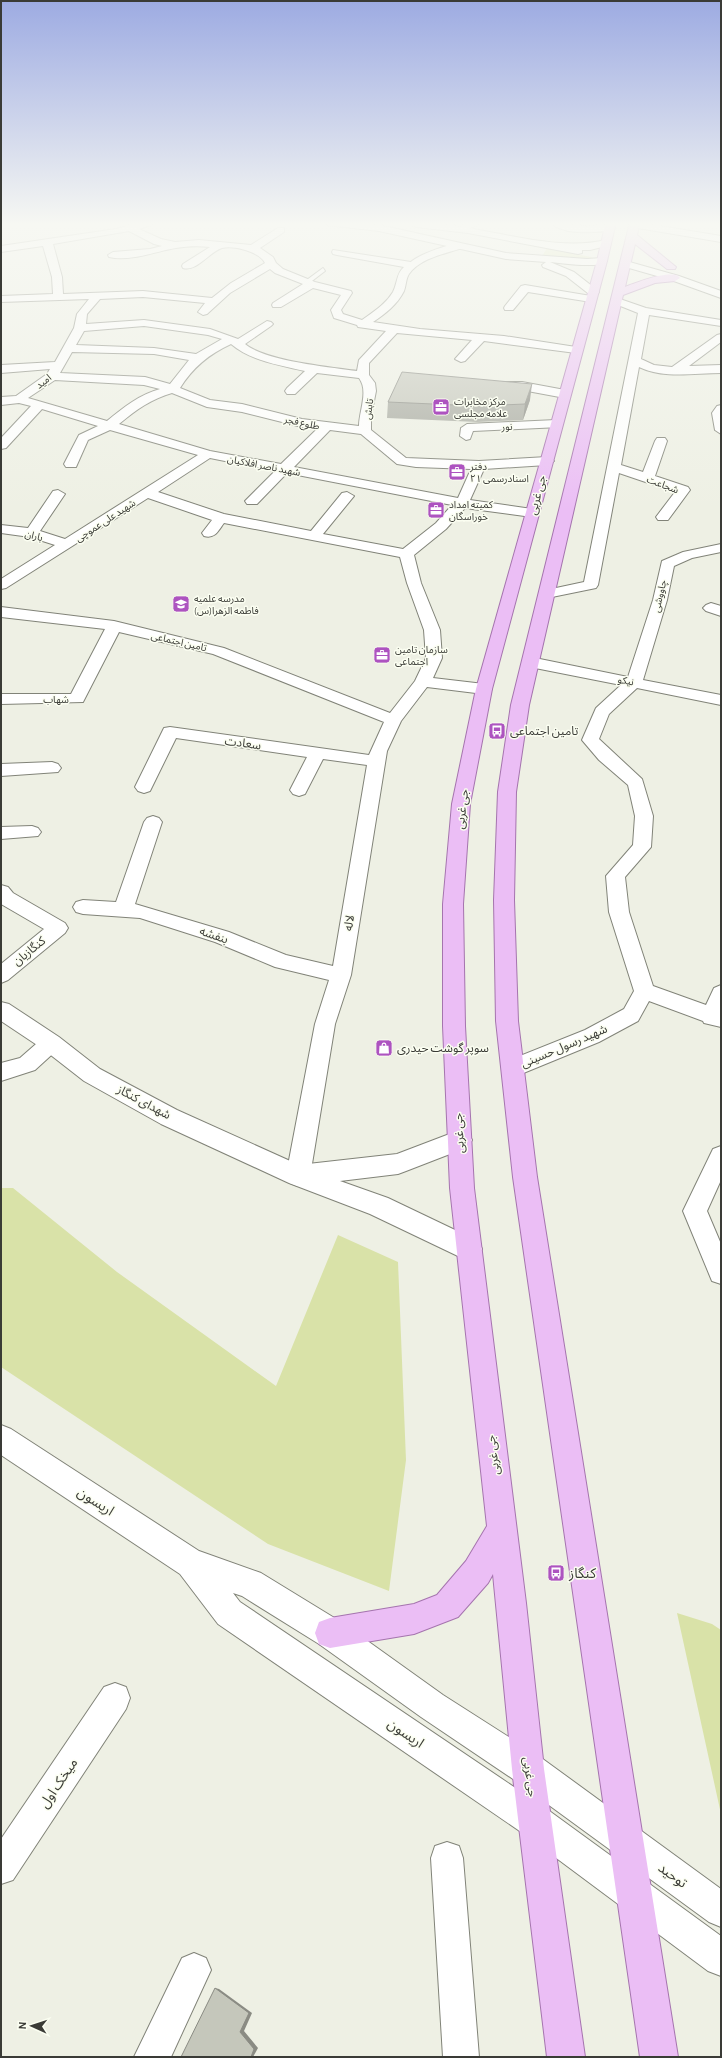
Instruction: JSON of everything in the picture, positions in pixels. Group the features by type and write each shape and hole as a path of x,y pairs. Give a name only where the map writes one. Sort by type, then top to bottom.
{"main road":[{"name":"جی غربی","path":"566,2057 528,1769 502,1529 462,1188 454,1026 453,904 461,804 484,689 585,318"},
{"path":"613,318 520,705 507,792 505,908 507,1021 525,1177 659,2057"},
{"name":"شهدای کنگاز","path":"1,1010 51,1043 100,1079 169,1116 298,1176 379,1206 469,1250"},
{"path":"298,1176 398,1164 460,1140"},
{"name":"اریسون","path":"1,1439 191,1562 250,1584 330,1633 432,1706 528,1769"},
{"path":"330,1633 414,1619 447,1606 477,1572 502,1529"},
{"name":"اریسون","path":"191,1562 229,1612 536,1822 634,1893"},
{"name":"توحید","path":"528,1769 721,1910"},
{"path":"634,1893 721,1958"}],"street":[{"name":"امید","path":"19,399 55,370 80,328 81,318"},
{"path":"187,328 197,318"},
{"path":"343,318 362,325 481,337 576,350"},
{"path":"362,325 372,318"},
{"path":"547,594 591,585 643,318"},
{"path":"689,318 721,323"},
{"path":"80,328 123,326 144,323 187,328 210,332 235,341 246,351 276,361 314,369 363,375 363,362 395,329"},
{"path":"71,464 83,438 110,425 134,405 146,398 173,389 185,369 206,351 235,341 267,324"},
{"path":"461,359 481,337"},
{"path":"674,372 721,337"},
{"path":"67,348 154,351 198,358"},
{"path":"634,360 652,368 674,372 694,368 721,369"},
{"name":"طلوع فجر","path":"1,369 55,370 145,381 173,389 207,404 242,408 326,427 366,431"},
{"path":"291,391 314,369"},
{"name":"تابش","path":"363,375 369,383 370,391 365,416 366,431"},
{"path":"492,386 522,386 565,394"},
{"name":"شهید ناصر افلاکیان","path":"1,401 19,399 208,454 461,503 532,513"},
{"path":"1,445 39,405"},
{"path":"721,408 718,413 721,430"},
{"name":"نور","path":"466,436 467,428 556,424"},
{"path":"252,501 283,468 326,427"},
{"path":"366,431 402,460 416,463 479,464 546,461"},
{"path":"648,478 661,441"},
{"name":"شهید علی عموچی","path":"1,586 208,454"},
{"path":"146,493 221,518 406,554 440,529 461,503 476,475 479,464"},
{"name":"شجاعت","path":"614,467 683,490 663,517"},
{"path":"32,533 58,494"},
{"path":"314,536 347,496"},
{"path":"209,533 221,518"},
{"name":"باران","path":"1,529 32,533 66,544"},
{"name":"چاووشی","path":"634,682 660,600 667,564 688,555 721,548"},
{"path":"406,554 414,583 432,630 434,658 423,682 484,689"},
{"name":"تامین اجتماعی","path":"1,612 114,626 218,651 393,720"},
{"name":"شهاب","path":"1,699 77,699 114,626"},
{"name":"نیکو","path":"530,662 721,700"},
{"name":"لاله","path":"298,1176 325,1024 341,974 378,751 393,720 423,682"},
{"path":"634,682 602,712 590,740 605,756 636,783 644,816 642,847 615,876 619,912 644,991 716,1018 721,993"},
{"name":"سعادت","path":"144,786 170,732 376,762"},
{"path":"299,790 316,753"},
{"path":"1,770 52,768"},
{"path":"123,910 153,822"},
{"path":"1,833 32,832"},
{"name":"کنگازیان","path":"1,892 6,898 58,928 1,975"},
{"name":"بنفشه","path":"84,907 141,911 222,937 282,962 341,974"},
{"name":"شهید رسول حسینی","path":"513,1068 592,1036 631,1015 644,991"},
{"path":"1,1072 27,1064 51,1043"},
{"path":"721,1156 695,1211 721,1273"},
{"name":"میخک اول","path":"1,1868 115,1698"},
{"path":"447,1858 461,2057"},
{"path":"152,2057 194,1970"}],"green space":[{"path":"1,1188 13,1188 117,1272 276,1386 338,1235 398,1262 406,1460 389,1591 268,1544 1,1367"},
{"path":"677,1613 712,1624 721,1630 721,1814"}],"building":[{"path":"402,372 532,384 525,404 478,406 388,402"},
{"path":"215,1988 249,2013 240,2032 254,2049 251,2057 181,2057"}],"place":[{"name":"مرکز مخابرات علامه مجلسی","path":"441,407"},
{"name":"دفتر اسنادرسمی ۲۱","path":"457,472"},
{"name":"کمیته امداد خوراسگان","path":"436,510"},
{"name":"مدرسه علمیه فاطمه الزهرا(س)","path":"181,604"},
{"name":"سازمان تامین اجتماعی","path":"382,655"},
{"name":"تامین اجتماعی","path":"497,731"},
{"name":"سوپر گوشت حیدری","path":"384,1048"},
{"name":"کنگاز","path":"556,1573"}]}
